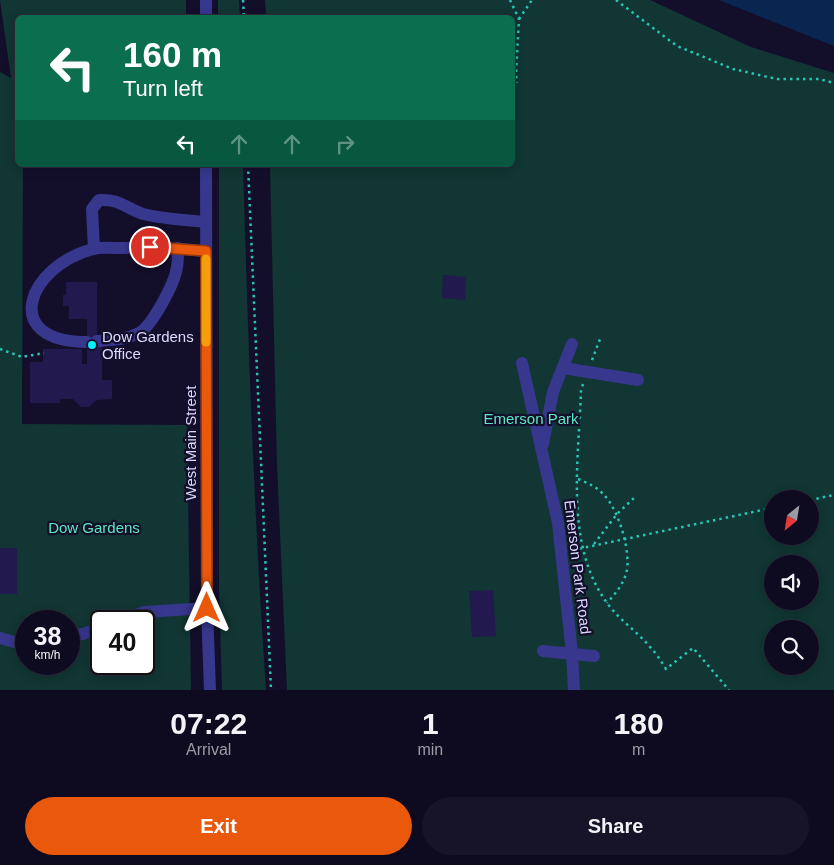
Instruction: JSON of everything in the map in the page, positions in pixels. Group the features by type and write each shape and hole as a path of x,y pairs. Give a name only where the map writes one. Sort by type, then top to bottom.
{"street":[{"path":"206,0 206,15"},
{"name":"West Main Street","path":"206,167 207,608 210,690"},
{"path":"94,248 92,209 98,200 113,199 139,213 162,219 206,222"},
{"path":"178,248 177,268 174,279 148,324 141,332 130,337 92,342 59,341 30,327 24,317 26,298 41,278 72,257 94,248 150,247 178,248 206,251"},
{"path":"542,448 553,392 572,344"},
{"name":"Emerson Park Road","path":"522,362 558,524 574,690"},
{"path":"562,368 638,380"},
{"path":"155,611 207,608"},
{"path":"0,638 15,642"},
{"path":"543,651 594,656"}],"path":[{"path":"243,0 244,15"},
{"path":"510,0 519,19 517,83"},
{"path":"519,19 532,0"},
{"path":"616,0 677,46 733,69 777,79 819,79 834,83"},
{"path":"248,167 271,690"},
{"path":"600,339 586,372 581,390 576,507 583,548 592,577 607,603 630,629 650,646 666,668 693,648 729,690"},
{"path":"0,349 22,357 44,353"},
{"path":"578,479 591,484 605,495 617,514 624,539 628,560 626,574 619,590 607,603"},
{"path":"819,498 834,495"},
{"path":"593,545 617,514 636,496"},
{"path":"561,552 764,510"}],"green space":[{"name":"Dow Gardens","path":"0,0 186,0 186,15 15,15 15,167 23,167 22,424 187,425 191,690 0,690 0,72 11,78"},
{"path":"218,0 239,0 240,15 218,15"},
{"name":"Emerson Park","path":"265,0 650,0 751,47 834,73 834,690 287,690 277,465 270,167 515,167 515,15 266,15"},
{"path":"219,167 243,167 252,428 266,690 222,690 219,590"}],"water":[{"path":"719,0 834,0 834,46"}],"building":[{"path":"443,275 466,277 465,300 442,298"},
{"name":"Dow Gardens Office","path":"66,282 97,282 97,347 102,347 102,380 112,380 112,399 97,400 89,407 81,407 73,399 60,399 60,403 30,403 30,362 43,362 43,349 82,349 82,364 87,364 87,319 69,319 69,306 63,306 63,295 66,295"},
{"path":"0,548 17,548 17,594 0,594"},
{"path":"493,590 496,636 472,637 469,591"}],"slow traffic":[{"path":"206,259 206,342"}],"place":[{"name":"Dow Gardens Office","path":"92,345"}],"route":[{"path":"150,247 206,251 207,608"}]}
